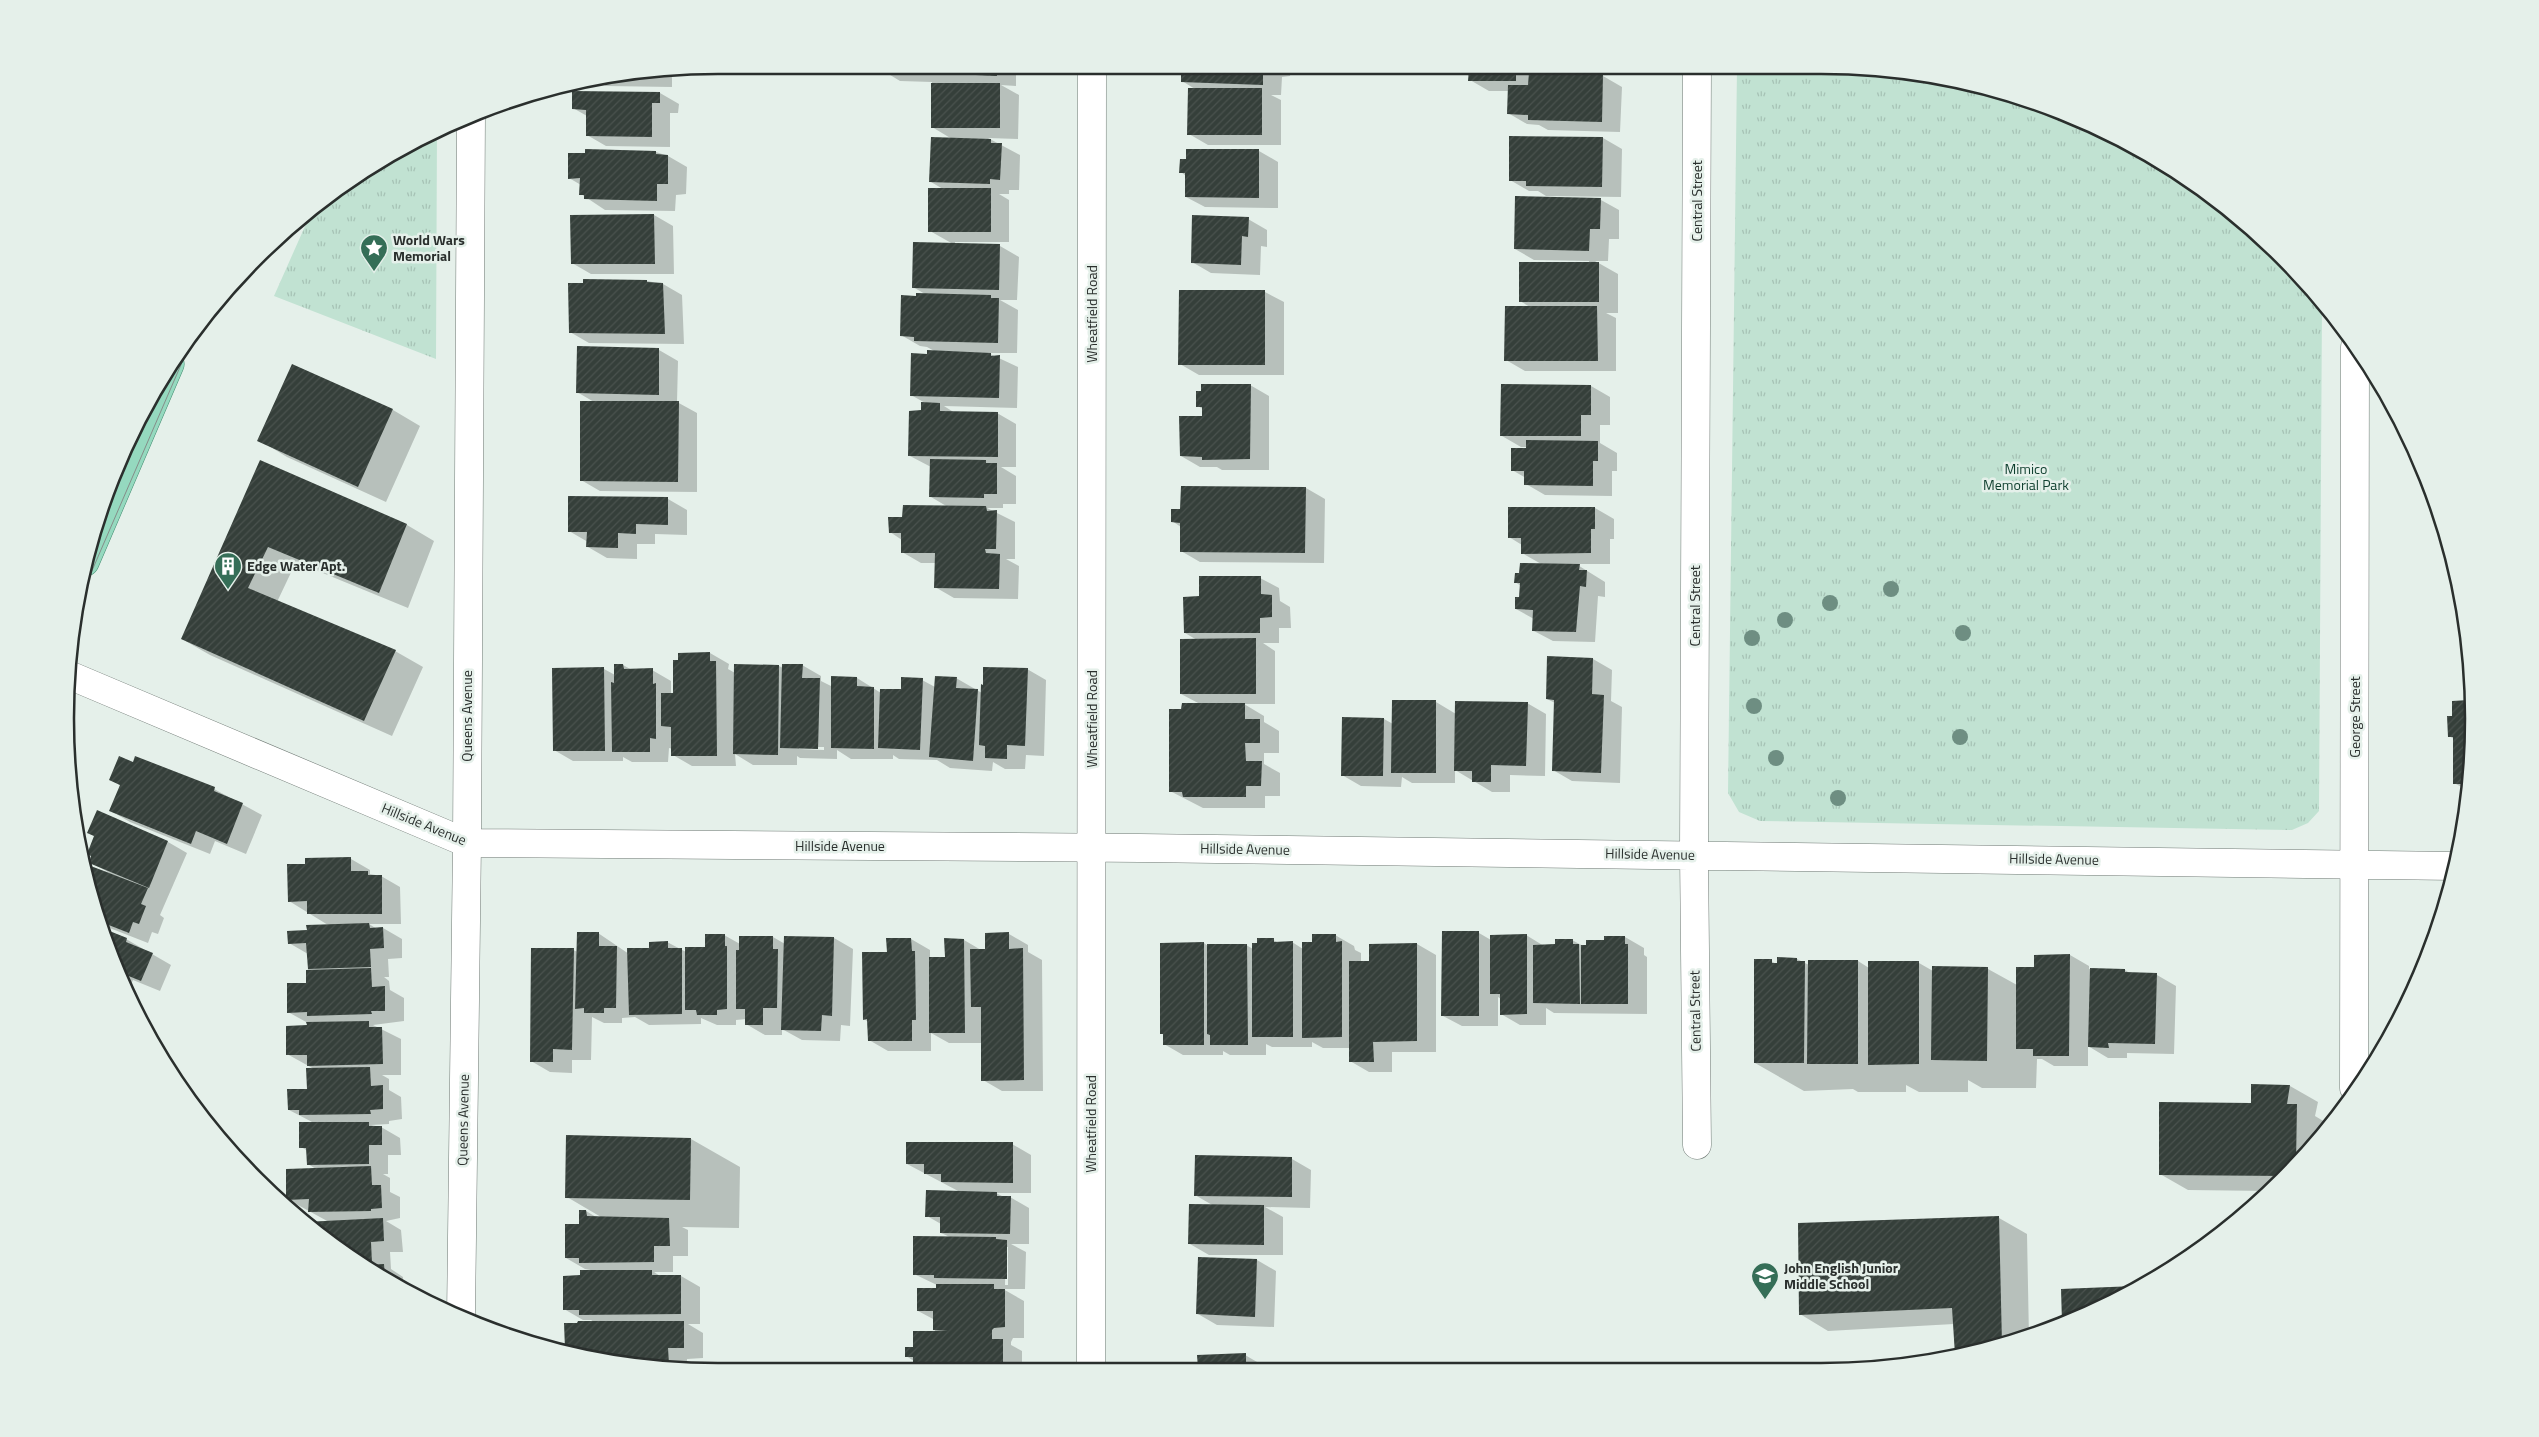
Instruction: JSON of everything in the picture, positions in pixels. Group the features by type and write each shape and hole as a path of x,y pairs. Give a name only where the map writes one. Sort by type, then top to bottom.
{"street":[{"name":"Wheatfield Road","path":"1091,1363 1092,74"},
{"name":"Central Street","path":"1697,74 1694,854 1697,1145"},
{"name":"Queens Avenue","path":"461,1309 467,843 471,123"},
{"name":"George Street","path":"2354,1081 2355,357"},
{"name":"Hillside Avenue","path":"75,678 467,843 1091,847 2355,863 2448,866"}],"green space":[{"name":"Mimico Memorial Park","path":"1737,74 1863,75 1905,79 1987,96 2028,108 2067,123 2106,140 2179,182 2246,234 2305,293 2322,314 2319,811 2308,823 2292,830 1760,821 1739,812 1728,793"},
{"path":"437,138 436,359 274,296 306,223 360,182"}],"building":[{"path":"954,74 997,74 997,76"},
{"path":"1181,74 1263,74 1263,85 1181,82"},
{"path":"1469,74 1516,74 1516,81 1468,81"},
{"path":"1529,74 1603,74 1602,122 1528,120 1528,115 1507,114 1508,85 1528,85"},
{"path":"931,83 1000,83 1000,128 931,128"},
{"path":"1188,88 1262,88 1262,135 1187,135"},
{"path":"572,91 660,92 660,103 652,103 652,137 586,136 586,110 572,109"},
{"path":"1509,136 1603,137 1602,187 1526,186 1526,181 1509,181"},
{"path":"931,137 991,139 991,143 1002,143 1000,180 990,179 990,184 929,182"},
{"path":"585,149 656,151 656,154 668,155 668,184 657,184 657,201 584,199 584,195 579,195 580,178 568,179 568,153 585,153"},
{"path":"1186,149 1259,149 1259,198 1185,197 1185,173 1179,173 1180,159 1186,159"},
{"path":"928,188 991,188 991,232 928,232"},
{"path":"1515,196 1601,198 1600,229 1590,229 1589,251 1514,249"},
{"path":"654,214 655,264 571,264 570,215"},
{"path":"1192,215 1249,217 1248,237 1242,236 1241,265 1191,263"},
{"path":"913,242 1000,244 999,290 912,288"},
{"path":"1519,262 1599,262 1599,302 1519,302"},
{"path":"583,279 647,280 647,282 663,283 665,334 569,333 568,283 583,283"},
{"path":"1179,290 1265,290 1265,365 1178,365"},
{"path":"916,293 991,295 991,298 999,298 998,343 914,341 914,337 900,336 901,295 916,296"},
{"path":"1505,306 1597,306 1598,361 1504,361"},
{"path":"577,346 659,348 659,395 576,393"},
{"path":"927,350 991,353 991,356 1000,355 999,398 910,396 911,353 927,354"},
{"path":"292,364 393,409 358,487 257,441"},
{"path":"1201,384 1251,384 1250,459 1202,460 1202,457 1180,456 1179,416 1202,416 1202,407 1196,407 1196,391 1201,391"},
{"path":"1501,384 1591,385 1591,415 1581,415 1581,436 1500,436"},
{"path":"580,401 679,401 678,482 580,481"},
{"path":"921,402 940,403 940,411 998,412 998,457 908,456 909,411 921,410"},
{"path":"1526,440 1598,441 1598,461 1593,461 1593,486 1524,485 1524,471 1511,471 1511,448 1526,448"},
{"path":"930,459 986,460 986,463 997,463 997,494 984,494 984,498 929,497"},
{"name":"Edge Water Apt.","path":"260,460 407,524 379,593 268,547 248,588 396,650 364,721 181,639"},
{"path":"1181,486 1306,487 1305,553 1180,552 1180,523 1171,522 1171,509 1180,509"},
{"path":"568,496 668,497 668,525 636,524 636,534 618,533 618,548 586,547 587,532 568,532"},
{"path":"903,505 986,506 987,511 997,510 996,549 985,549 986,553 1000,554 999,589 934,588 935,553 901,553 901,533 889,533 888,517 902,517"},
{"path":"1508,507 1595,507 1595,529 1591,529 1591,553 1521,554 1521,538 1508,538"},
{"path":"1520,563 1580,564 1579,570 1587,570 1586,587 1580,586 1576,632 1532,631 1533,610 1515,609 1515,597 1519,597 1520,583 1514,583 1515,573 1519,573"},
{"path":"1199,576 1261,576 1261,594 1272,595 1272,617 1260,618 1260,633 1184,633 1183,597 1199,596"},
{"path":"1256,638 1256,694 1180,694 1180,639"},
{"path":"710,652 710,661 716,661 717,756 671,756 671,727 661,726 661,693 673,693 673,660 678,660 678,653"},
{"path":"1547,656 1593,658 1592,694 1604,695 1601,773 1552,771 1554,700 1546,699"},
{"path":"614,664 623,664 624,669 653,668 653,684 656,683 656,739 650,738 650,752 612,752 611,682 614,683"},
{"path":"734,664 779,665 778,755 733,754"},
{"path":"782,664 803,664 802,678 820,678 818,749 780,748"},
{"path":"604,667 605,751 553,751 552,668"},
{"path":"983,667 1028,668 1025,746 1007,745 1007,759 985,758 985,746 979,745"},
{"path":"831,676 857,677 857,686 874,687 874,749 831,748"},
{"path":"935,676 957,677 956,688 978,689 973,761 929,757"},
{"path":"901,677 923,678 920,750 878,748 880,689 901,689"},
{"path":"1392,700 1436,700 1436,773 1391,773"},
{"path":"2465,700 2462,784 2453,784 2453,737 2448,737 2447,716 2452,716 2452,701"},
{"path":"1455,701 1528,702 1526,766 1491,765 1491,782 1472,782 1472,771 1454,771"},
{"path":"1182,703 1245,703 1245,719 1260,719 1260,743 1245,743 1246,761 1262,761 1261,786 1246,786 1246,797 1183,797 1182,792 1169,792 1169,709 1181,709"},
{"path":"1342,717 1384,718 1383,776 1341,776"},
{"path":"119,756 133,762 135,756 215,787 214,791 243,803 227,844 196,831 191,844 109,811 120,785 109,780"},
{"path":"97,810 168,841 149,888 91,864 91,856 88,852 94,836 87,833"},
{"path":"351,857 351,871 368,871 368,875 382,875 382,914 307,914 307,901 288,902 287,864 305,864 305,858"},
{"path":"91,866 148,888 141,904 146,906 139,924 133,922 129,933 108,925"},
{"path":"369,923 370,928 383,927 384,948 370,949 371,967 308,969 306,943 288,944 287,931 307,930 306,925"},
{"path":"110,931 127,938 126,942 153,953 141,981 128,976"},
{"path":"1442,931 1479,931 1479,1016 1441,1016"},
{"path":"577,932 599,932 599,946 617,946 616,1008 604,1008 604,1013 584,1013 584,1008 575,1009"},
{"path":"1009,932 1009,949 1023,948 1024,1080 981,1081 981,1007 971,1007 970,949 985,949 985,933"},
{"path":"705,934 725,934 725,946 727,946 727,1009 717,1010 717,1015 697,1015 696,1010 685,1010 685,947 705,947"},
{"path":"1312,934 1336,934 1336,942 1342,941 1342,1037 1302,1038 1302,942 1312,942"},
{"path":"1527,934 1527,1014 1500,1015 1500,994 1490,994 1490,935"},
{"path":"739,936 773,936 773,949 778,949 777,1008 763,1008 763,1025 745,1025 745,1009 736,1009 736,950 739,950"},
{"path":"784,936 834,937 832,1016 822,1015 821,1031 781,1030"},
{"path":"1604,936 1625,936 1625,944 1628,944 1628,1004 1581,1004 1581,945 1586,945 1586,940 1604,940"},
{"path":"886,938 911,938 912,951 915,951 916,1020 912,1020 912,1041 868,1041 867,1019 863,1020 862,952 887,952"},
{"path":"944,938 964,939 965,1033 929,1033 929,957 945,957"},
{"path":"1257,938 1274,938 1274,942 1293,941 1293,1037 1252,1037 1252,943 1257,943"},
{"path":"1555,939 1573,939 1573,944 1579,944 1580,1004 1533,1003 1533,945 1555,944"},
{"path":"668,941 668,948 682,948 682,1014 629,1015 627,948 649,948 649,942"},
{"path":"1204,942 1204,1045 1163,1045 1163,1034 1160,1034 1160,943"},
{"path":"1417,943 1417,1041 1373,1042 1374,1062 1349,1062 1349,961 1369,961 1369,944"},
{"path":"1207,944 1247,944 1248,1045 1210,1045 1210,1035 1207,1034"},
{"path":"531,948 574,948 572,1050 553,1049 553,1062 530,1062"},
{"path":"2070,954 2069,1056 2033,1056 2033,1049 2016,1049 2016,967 2034,967 2034,955"},
{"path":"1777,957 1797,958 1797,961 1805,961 1804,1063 1754,1063 1754,959 1772,959 1772,963 1777,963"},
{"path":"1808,960 1858,960 1858,1064 1807,1064"},
{"path":"1868,961 1919,961 1919,1064 1868,1065"},
{"path":"1932,966 1988,967 1987,1061 1931,1060"},
{"path":"371,968 372,987 385,986 385,1011 371,1011 372,1014 307,1016 307,1012 287,1013 287,983 306,983 306,970"},
{"path":"2090,968 2125,969 2125,972 2157,973 2155,1044 2108,1043 2109,1048 2088,1047"},
{"path":"369,1021 369,1027 382,1027 383,1064 307,1066 307,1055 286,1055 286,1026 307,1025 306,1022"},
{"path":"370,1067 371,1086 383,1085 383,1109 370,1110 371,1114 299,1115 299,1110 288,1110 287,1089 307,1089 306,1068"},
{"path":"2251,1084 2290,1085 2287,1104 2297,1104 2296,1153 2274,1176 2159,1175 2159,1102 2251,1103"},
{"path":"299,1122 369,1122 369,1126 382,1126 382,1145 369,1145 369,1164 307,1165 306,1148 299,1148"},
{"path":"566,1135 691,1138 690,1200 565,1198"},
{"path":"906,1142 1013,1142 1013,1183 941,1182 941,1174 924,1174 924,1164 906,1164"},
{"path":"1195,1155 1292,1157 1292,1197 1194,1196"},
{"path":"371,1166 372,1185 381,1185 382,1208 371,1209 371,1211 308,1212 309,1199 290,1200 286,1196 286,1169"},
{"path":"926,1190 997,1192 997,1196 1011,1196 1010,1234 940,1233 940,1217 925,1217"},
{"path":"1189,1204 1264,1205 1264,1245 1188,1244"},
{"path":"579,1210 586,1210 587,1216 669,1218 670,1246 654,1246 654,1262 579,1263 579,1258 565,1258 565,1224 579,1224"},
{"path":"1999,1216 2002,1337 1955,1349 1952,1308 1799,1315 1798,1223"},
{"path":"383,1218 384,1241 371,1242 372,1262 316,1221"},
{"path":"913,1236 996,1237 996,1239 1007,1240 1007,1279 934,1278 934,1275 913,1275"},
{"path":"1198,1257 1257,1259 1255,1317 1196,1314"},
{"path":"375,1264 384,1264 384,1270"},
{"path":"580,1270 652,1270 652,1275 681,1275 681,1314 579,1315 579,1310 563,1310 563,1276 580,1275"},
{"path":"936,1284 994,1284 994,1289 1005,1289 1005,1327 992,1330 992,1339 1003,1339 1003,1363 913,1363 913,1357 905,1357 905,1347 913,1347 913,1331 948,1331 933,1330 933,1311 917,1311 917,1288 936,1288"},
{"path":"2126,1286 2062,1316 2061,1289"},
{"path":"578,1321 684,1321 684,1348 668,1348 669,1361 634,1358 565,1344 564,1323 577,1323"},
{"path":"1246,1353 1246,1363 1198,1363 1197,1355"}],"tram line":[{"path":"91,574 185,357"}],"place":[{"name":"World Wars Memorial","path":"374,272"},
{"name":"Edge Water Apt.","path":"228,590"},
{"name":"John English Junior Middle School","path":"1765,1300"}]}
